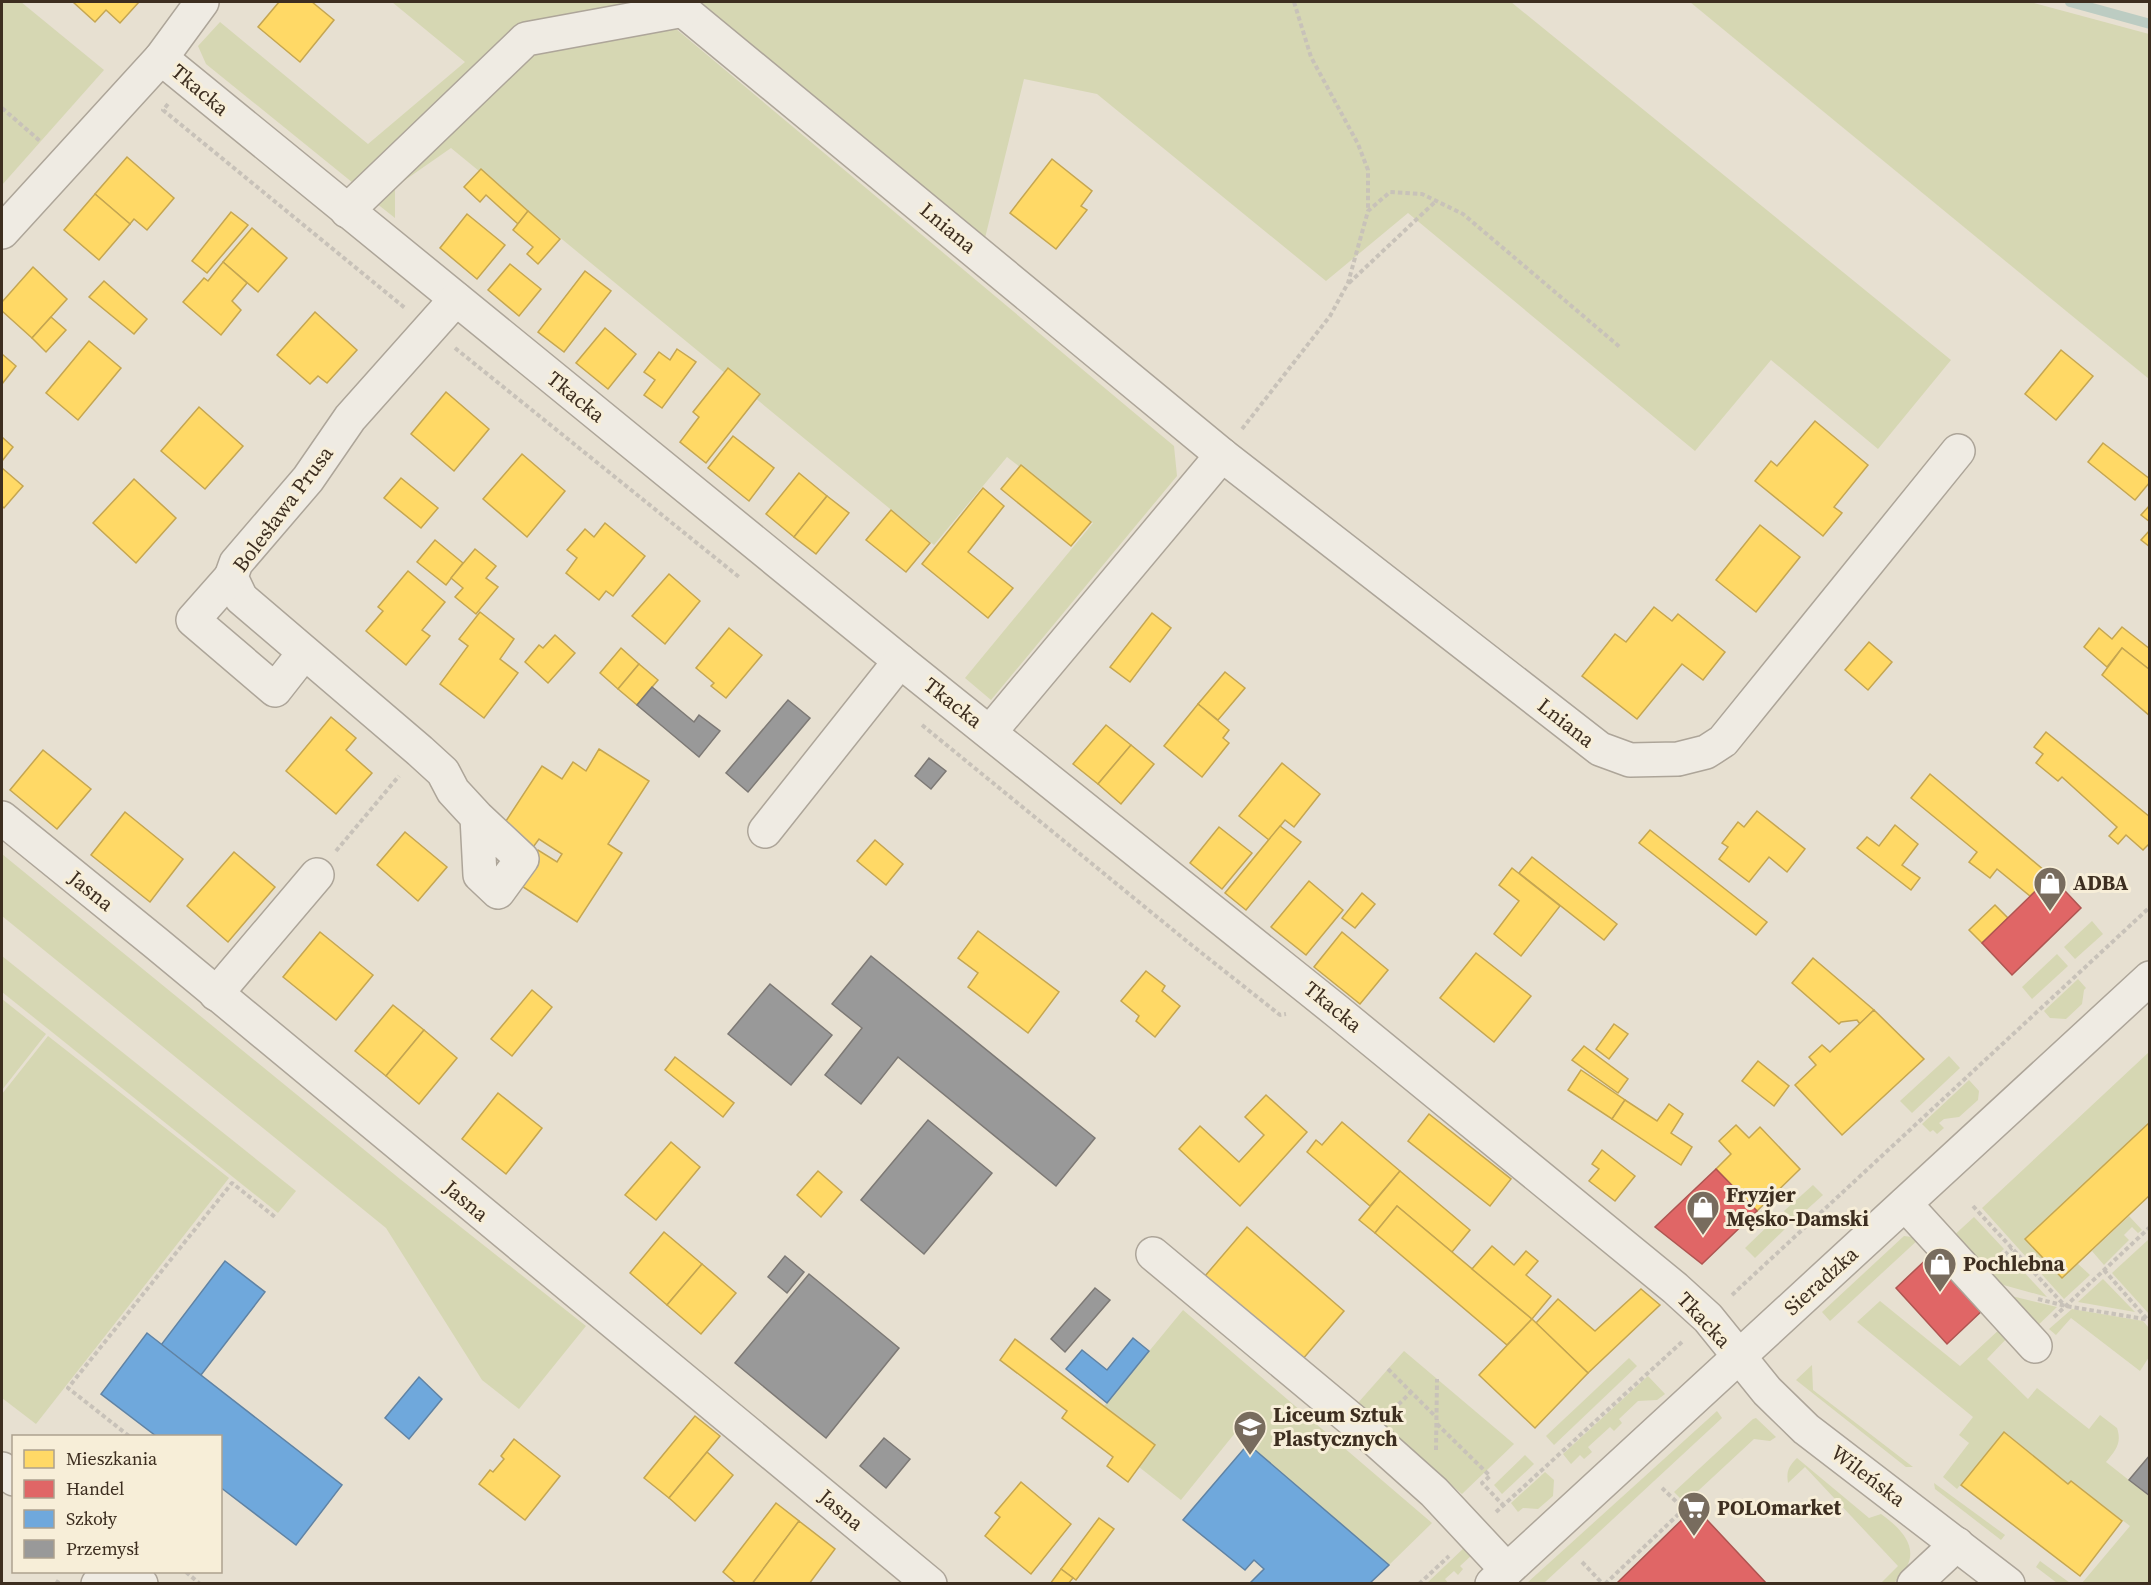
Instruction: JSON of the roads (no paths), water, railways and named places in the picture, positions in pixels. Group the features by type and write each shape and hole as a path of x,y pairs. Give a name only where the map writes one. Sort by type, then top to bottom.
{"street":[{"path":"2,232 161,58 192,12 202,2"},
{"path":"347,211 526,39 679,6"},
{"name":"Lniana","path":"679,6 1222,454 1599,749 1630,760 1678,759 1706,752 1723,741 1958,451"},
{"name":"Tkacka","path":"161,58 900,661 1338,1012 1675,1288 1708,1318 1738,1357"},
{"name":"Bolesława Prusa","path":"456,298 350,418 308,479 236,563 231,577 241,598 304,652 477,816"},
{"path":"990,732 1222,454"},
{"path":"231,577 193,620 275,690 304,652"},
{"path":"765,831 900,661"},
{"name":"Jasna","path":"2,818 930,1584"},
{"path":"216,994 316,875"},
{"name":"Sieradzka","path":"1499,1577 2150,978"},
{"path":"1905,1204 2032,1343"},
{"path":"1153,1254 1369,1434 1434,1492 1473,1533 1499,1577"},
{"name":"Wileńska","path":"1738,1357 1767,1391 1806,1429 2008,1584"},
{"path":"1914,1584 1957,1544"},
{"path":"127,1573 141,1584"}],"waterway":[{"path":"2070,2 2150,24"}],"place":[{"name":"ADBA","path":"2050,912"},
{"name":"Fryzjer Męsko-Damski","path":"1703,1236"},
{"name":"Pochlebna","path":"1940,1293"},
{"name":"Liceum Sztuk Plastycznych","path":"1250,1456"},
{"name":"POLOmarket","path":"1694,1537"}]}
